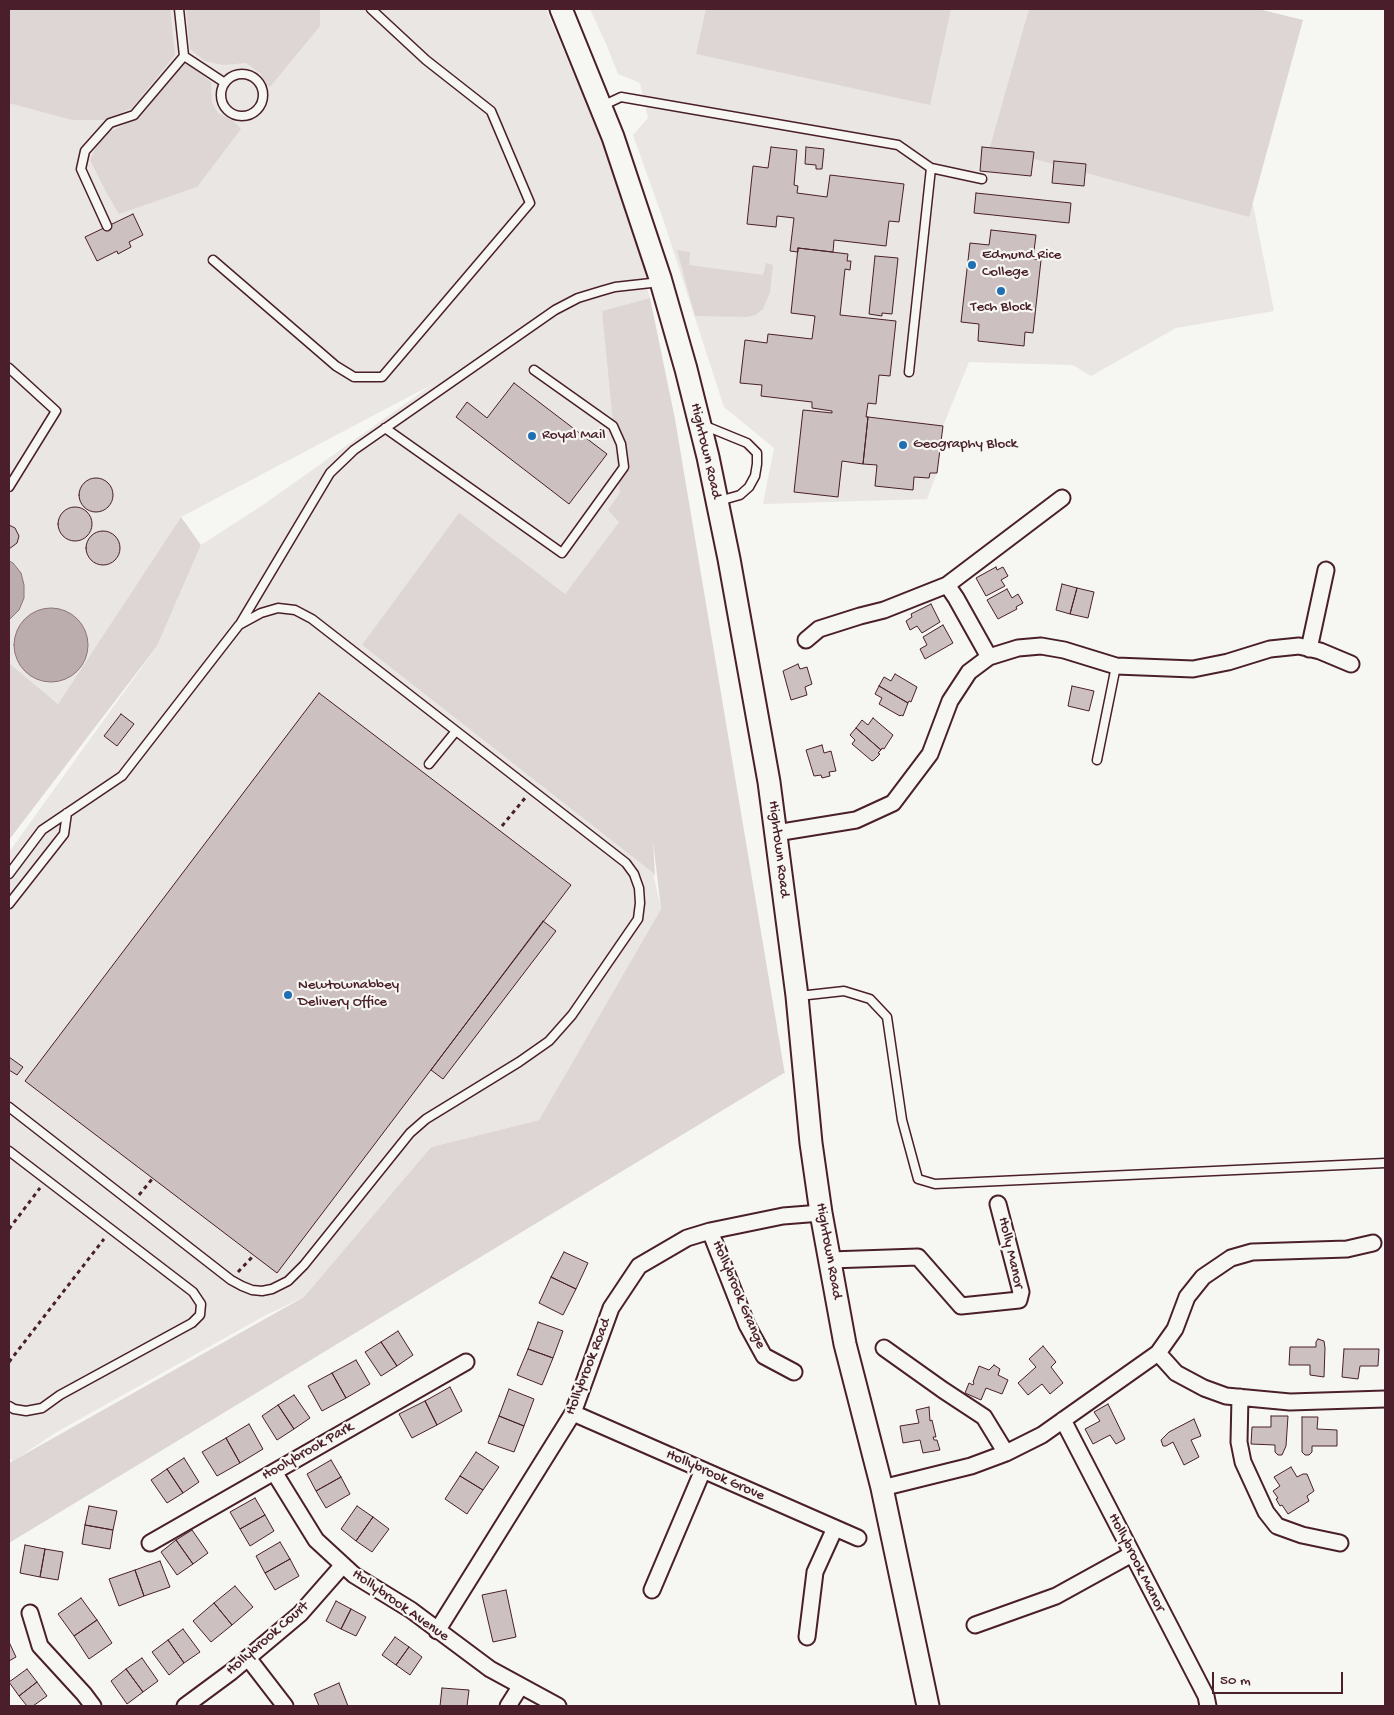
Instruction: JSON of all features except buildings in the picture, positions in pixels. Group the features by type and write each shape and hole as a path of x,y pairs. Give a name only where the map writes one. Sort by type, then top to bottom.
{"main road":[{"name":"Hightown Road","path":"561,9 613,137 662,282 686,369 717,502 769,782 797,996 811,1143 821,1213 845,1344 882,1488 928,1706"}],"street":[{"path":"806,640 819,629 884,610 947,585 1062,498"},
{"path":"1309,649 1326,570"},
{"path":"947,585 989,658"},
{"path":"776,832 856,820 893,803 930,754 950,701 969,672 989,658 1018,648 1041,646 1064,650 1116,666 1193,669 1228,662 1270,649 1299,646 1320,651 1351,664"},
{"name":"Holly Manor","path":"830,1260 918,1257 961,1306 1019,1300 1021,1292 998,1204"},
{"name":"Hollybrook Road","path":"437,1631 573,1413 612,1308 639,1266 687,1238 710,1231 783,1216 821,1213"},
{"name":"Hollybrook Grange","path":"710,1231 747,1325 764,1356 794,1372"},
{"path":"882,1488 971,1466 1006,1453 1042,1435 1158,1353 1175,1329 1188,1296 1203,1277 1231,1258 1252,1252 1347,1249 1373,1243"},
{"path":"884,1348 984,1417 1006,1453"},
{"path":"1158,1353 1176,1373 1204,1388 1226,1396 1290,1402 1385,1399"},
{"name":"Hoolybrook Park","path":"150,1543 466,1362"},
{"path":"1240,1398 1240,1442 1243,1462 1266,1512 1277,1526 1302,1535 1340,1543"},
{"name":"Hollybrook Grove","path":"573,1413 858,1538"},
{"name":"Hollybrook Manor","path":"1063,1420 1206,1696 1208,1706"},
{"path":"652,1590 703,1470"},
{"name":"Hollybrook Avenue","path":"274,1472 316,1540 354,1575 411,1610 490,1669 558,1706"},
{"path":"807,1637 815,1572 835,1528"},
{"path":"975,1625 1056,1596 1132,1554"},
{"name":"Hollybrook Court","path":"185,1706 248,1658 300,1614 343,1565"},
{"path":"30,1613 40,1646 93,1706"},
{"path":"248,1658 285,1706"},
{"path":"508,1706 520,1687"}],"lane":[{"path":"107,226 81,170 85,151 110,123 134,115 184,56 179,9"},
{"path":"213,260 336,366 354,377 382,377 530,203 492,111 426,60 375,10"},
{"path":"184,56 225,83"},
{"path":"236,75 249,76 255,79 260,84 263,97 257,110 245,116 231,113 226,109 221,96 225,83 236,75"},
{"path":"601,107 620,97 898,145 931,168 982,179"},
{"path":"909,372 931,168"},
{"path":"9,874 42,830 122,776 239,625 330,474 354,450 556,310 578,298 615,288 662,282"},
{"path":"9,368 56,411 9,487"},
{"path":"386,428 562,553 624,467 620,444 613,426 534,370"},
{"path":"699,423 747,443 756,454 755,476 749,487 740,494 717,502"},
{"path":"9,1107 231,1280 252,1290 272,1289 288,1281 304,1265 410,1133 426,1119 519,1062 548,1041 572,1015 638,919 639,888 634,874 626,863 312,618 295,610 278,608 239,625"},
{"path":"1097,760 1116,666"},
{"path":"429,764 456,731"},
{"path":"9,904 64,834 67,813"},
{"path":"797,996 844,991 870,999 887,1017 902,1120 918,1179 935,1184 1385,1162"},
{"path":"9,1151 193,1292 201,1304 200,1315 192,1323 60,1396 42,1408 26,1411 9,1406"}],"path":[{"path":"502,826 532,790"},
{"path":"132,1203 153,1178"},
{"path":"9,1229 47,1180"},
{"path":"9,1362 112,1230"}],"shaded area":[{"path":"9,9 546,9 660,278 645,282 650,298 602,311 629,480 619,522 565,594 362,645 653,873 661,909 539,1120 431,1147 304,1297 264,1316 55,1433 13,1461 9,1458 9,852 157,646 201,545 263,505 433,384 181,517 58,704 9,663"},
{"path":"9,9 170,9 175,55 132,108 104,120 72,120 9,103"},
{"path":"186,9 320,9 320,26 270,87 264,83 261,74 246,63 223,65 205,61 190,49"},
{"name":"Edmund Rice College","path":"590,9 1258,9 1303,20 1252,200 1274,311 1176,328 1091,376 1073,365 969,362 943,426 937,473 927,499 763,504 774,448 724,407 663,219 633,135 648,118 640,83 618,74"},
{"path":"706,9 951,9 930,105 696,54"},
{"path":"1029,9 1258,9 1303,20 1249,217 990,147"},
{"path":"186,62 211,82 212,103 218,113 233,121 241,129 197,187 119,214 90,160 101,136 140,117"},
{"path":"677,250 690,252 689,265 763,275 766,263 773,265 770,292 763,309 755,315 747,317 695,316"},
{"path":"650,298 675,419 785,1075 784,1073 9,1543 9,1463 304,1297 431,1147 539,1120 661,909 653,841 655,876 362,645 459,513 565,594 619,522 608,510 620,493 602,311"},
{"path":"181,517 201,545 157,646 9,840 9,663 58,704"},
{"path":"9,561 21,573 24,585 24,598 19,610 9,620"},
{"path":"51,608 65,611 77,619 85,631 88,645 85,659 77,671 65,679 51,682 37,679 25,671 17,659 14,645 17,631 25,619 37,611"}],"place":[{"name":"Edmund Rice College","path":"972,265"},
{"name":"Tech Block","path":"1001,291"},
{"name":"Royal Mail","path":"532,436"},
{"name":"Geography Block","path":"903,445"},
{"name":"Newtownabbey Delivery Office","path":"288,995"}]}
